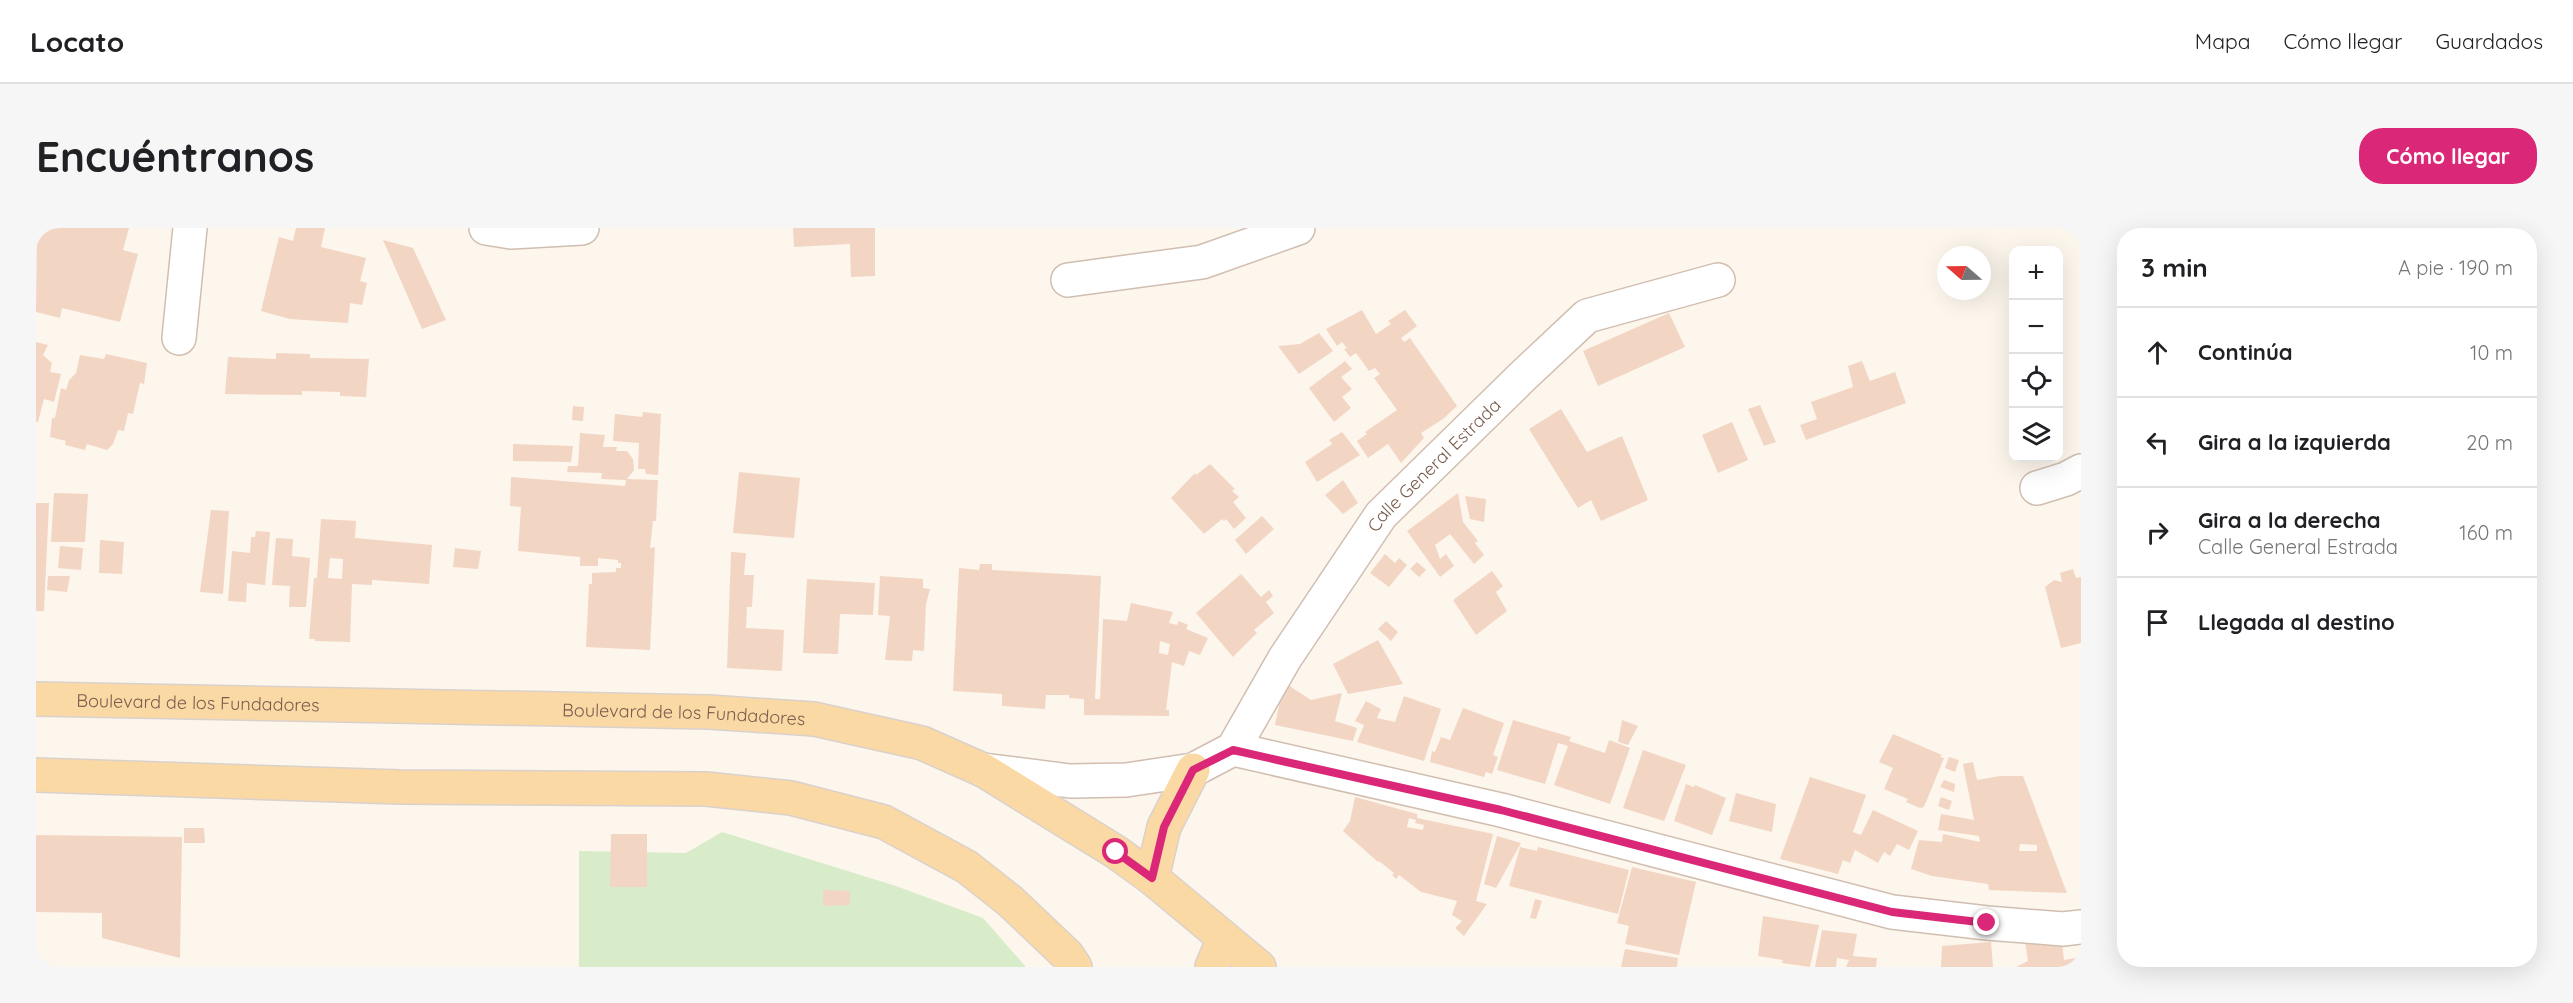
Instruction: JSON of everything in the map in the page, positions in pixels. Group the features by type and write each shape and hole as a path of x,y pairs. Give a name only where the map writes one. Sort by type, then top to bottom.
{"main road":[{"name":"Boulevard de los Fundadores","path":"36,699 709,712 814,719 922,742 983,771 1116,852 1152,878 1218,953 1259,967"},
{"path":"1152,878 1164,827 1193,770"},
{"path":"36,775 400,787 706,789 791,798 884,822 967,867 1018,908 1067,955 1075,967"}],"street":[{"path":"179,338 190,228"},
{"path":"502,229 582,228"},
{"path":"1068,280 1202,262 1298,228"},
{"name":"Calle General Estrada","path":"1233,750 1285,658 1382,515 1522,377 1587,316 1718,280"},
{"path":"2037,488 2066,479 2081,471"},
{"path":"983,771 1070,781 1126,780 1193,770 1233,750 1501,810 1892,912 1987,923 2063,929 2081,927"}],"green space":[{"path":"722,832 896,886 983,918 1026,967 579,967 579,851 686,853"}],"building":[{"path":"37,228 129,228 123,250 138,254 120,322 62,308 60,318 36,312"},
{"path":"296,228 325,228 321,247 366,258 360,281 367,283 362,305 350,303 348,323 290,319 261,311 279,237 293,241"},
{"path":"793,228 875,228 875,276 851,277 850,244 794,247"},
{"path":"383,240 413,248 446,320 422,329"},
{"path":"1362,310 1376,334 1391,324 1388,321 1405,310 1417,326 1401,338 1404,342 1410,338 1457,406 1443,419 1421,433 1424,438 1401,463 1388,444 1368,458 1357,441 1367,434 1365,432 1397,410 1374,378 1380,374 1375,368 1369,371 1356,353 1350,357 1342,342 1337,346 1326,329"},
{"path":"1669,313 1685,347 1598,386 1583,351"},
{"path":"1319,333 1333,351 1299,374 1278,346 1300,344"},
{"path":"36,342 48,345 43,355 52,363 50,372 61,374 54,402 44,399 38,422 36,422"},
{"path":"276,353 310,354 310,358 369,359 366,397 340,396 340,392 302,391 302,395 225,394 228,357 276,359"},
{"path":"106,354 147,363 144,384 140,383 133,414 128,413 124,431 118,430 113,444 107,450 87,444 85,450 65,445 66,441 50,437 52,418 55,418 61,388 66,390 69,380 76,373 80,355 104,359"},
{"path":"1345,361 1352,369 1341,377 1352,389 1342,397 1351,408 1334,422 1309,388"},
{"path":"1862,361 1870,381 1895,372 1906,403 1806,440 1800,425 1817,419 1811,402 1853,387 1848,366"},
{"path":"1760,405 1776,442 1764,446 1748,409"},
{"path":"573,406 584,407 583,421 572,420"},
{"path":"1561,409 1587,452 1622,436 1648,500 1601,521 1591,500 1578,508 1529,429"},
{"path":"643,412 661,414 658,475 646,474 645,469 638,469 639,443 613,441 615,414 642,417"},
{"path":"1732,422 1748,460 1718,473 1702,435"},
{"path":"1342,432 1360,455 1317,482 1305,462 1332,444 1329,440"},
{"path":"580,433 605,435 603,447 617,447 616,451 627,451 633,459 634,470 627,479 658,480 656,521 653,521 650,548 655,547 650,650 586,647 589,584 592,584 592,573 616,572 616,568 621,568 618,560 598,558 598,566 580,566 580,557 518,551 521,507 510,506 511,477 625,486 626,480 601,479 602,473 567,472 568,466 578,466"},
{"path":"513,444 573,446 571,462 513,461"},
{"path":"1210,464 1235,489 1232,491 1239,497 1233,502 1246,518 1234,529 1226,519 1224,521 1222,519 1204,534 1171,498 1195,473 1196,475"},
{"path":"739,472 800,478 794,538 733,533"},
{"path":"1343,480 1358,503 1343,514 1325,495"},
{"path":"54,493 88,494 85,542 51,542"},
{"path":"1458,493 1463,522 1478,541 1475,543 1484,555 1474,564 1450,534 1435,545 1440,559 1446,554 1454,566 1440,577 1407,531"},
{"path":"1465,496 1486,499 1484,522 1470,519"},
{"path":"36,503 49,503 44,611 36,611"},
{"path":"211,510 229,511 223,594 200,592"},
{"path":"1262,516 1274,529 1246,554 1235,540"},
{"path":"321,519 356,521 355,538 432,545 429,584 372,580 372,585 352,584 350,642 309,639 314,578 317,578","holes":["330,558 343,559 342,579 328,578"]},
{"path":"256,531 270,532 265,585 247,583 246,602 228,601 232,551 250,553 251,537 255,537"},
{"path":"276,538 293,539 292,556 310,558 306,607 289,607 290,586 272,585"},
{"path":"100,540 124,542 122,574 99,573"},
{"path":"60,546 83,548 81,570 58,568"},
{"path":"455,548 481,551 478,569 453,567"},
{"path":"731,552 746,553 744,575 754,575 752,607 747,607 746,628 784,630 782,671 727,668"},
{"path":"1385,554 1395,563 1399,558 1407,565 1389,587 1370,573"},
{"path":"1417,562 1426,570 1419,577 1410,569"},
{"path":"980,564 992,564 992,570 1101,576 1095,699 1100,699 1103,619 1127,621 1131,603 1173,612 1169,623 1177,625 1179,621 1188,625 1186,629 1208,638 1200,655 1189,651 1184,666 1172,662 1166,710 1169,710 1169,716 1084,715 1084,699 1069,698 1069,695 1046,695 1045,709 1002,706 1002,694 953,691 959,568 979,570","holes":["1160,641 1170,644 1168,655 1159,653"]},
{"path":"2073,569 2076,578 2081,577 2081,643 2061,648 2045,587 2054,580 2062,582 2060,573"},
{"path":"1492,571 1503,586 1496,592 1507,611 1476,635 1453,600"},
{"path":"1241,574 1261,597 1269,590 1273,596 1266,602 1274,613 1254,630 1257,633 1233,657 1196,613"},
{"path":"48,576 70,576 67,592 47,590"},
{"path":"880,576 923,579 923,588 930,589 926,604 924,651 913,650 912,661 885,660 890,616 878,615"},
{"path":"807,579 875,583 873,615 840,614 838,654 803,653"},
{"path":"1386,621 1398,632 1391,641 1378,629"},
{"path":"1378,640 1403,684 1348,694 1333,664"},
{"path":"1288,685 1311,700 1342,693 1335,721 1357,728 1353,741 1275,725 1279,705 1275,706"},
{"path":"1404,696 1441,709 1424,761 1357,742 1364,725 1355,721 1366,701 1381,709 1377,718 1395,722"},
{"path":"1463,708 1504,723 1493,755 1498,757 1492,774 1486,772 1484,777 1430,762 1432,751 1435,752 1441,737 1450,740"},
{"path":"1513,720 1571,737 1569,741 1605,753 1609,740 1630,748 1610,804 1554,785 1568,746 1558,743 1545,784 1497,770"},
{"path":"1622,720 1638,726 1628,745 1618,742"},
{"path":"1893,734 1942,755 1940,757 1944,758 1924,807 1920,808 1906,802 1908,799 1884,789 1893,768 1879,762"},
{"path":"1643,750 1686,765 1664,821 1623,808"},
{"path":"1949,757 1959,760 1955,772 1945,768"},
{"path":"1973,762 1977,780 2000,776 2023,776 2067,893 1989,890 1988,884 1932,876 1911,869 1919,840 1942,842 1943,834 1980,842 1979,836 1938,830 1941,814 1974,820 1963,764","holes":["2020,844 2037,845 2037,851 2019,851"]},
{"path":"1810,777 1866,795 1853,832 1861,835 1873,810 1918,831 1909,850 1897,844 1890,856 1884,852 1878,863 1855,850 1850,863 1843,860 1838,874 1780,859"},
{"path":"1944,780 1955,784 1954,792 1940,787"},
{"path":"1686,784 1694,787 1695,785 1726,798 1712,835 1674,821"},
{"path":"1736,793 1776,804 1772,832 1729,821"},
{"path":"1355,797 1417,814 1417,818 1493,834 1476,901 1487,904 1464,936 1455,928 1462,921 1452,915 1457,901 1421,892 1399,875 1396,879 1392,875 1394,873 1343,831 1350,821","holes":["1409,818 1416,820 1415,823 1424,825 1423,830 1407,827"]},
{"path":"1941,797 1952,801 1949,810 1938,806"},
{"path":"184,828 204,828 205,843 184,843"},
{"path":"611,834 647,834 647,887 610,887"},
{"path":"36,835 182,837 180,958 102,938 102,913 36,912"},
{"path":"1497,836 1521,843 1496,888 1484,884"},
{"path":"1520,847 1537,851 1538,847 1629,870 1618,914 1509,886"},
{"path":"1632,867 1696,882 1679,955 1625,944 1629,926 1617,923"},
{"path":"823,890 850,891 850,905 823,906"},
{"path":"1535,899 1542,901 1536,919 1530,918"},
{"path":"1763,916 1819,925 1810,967 1782,963 1783,960 1758,956"},
{"path":"1822,930 1857,934 1853,956 1877,958 1876,967 1846,967 1849,960 1837,958 1836,967 1815,967"},
{"path":"1991,942 1993,967 1941,967 1942,946"},
{"path":"2025,942 2062,942 2064,960 2081,957 2081,967 2016,967 2028,961"},
{"path":"1625,949 1678,958 1677,967 1621,967"}],"route":[{"path":"1116,852 1152,878 1164,827 1193,770 1233,750 1501,810 1892,912 1987,923"}]}
